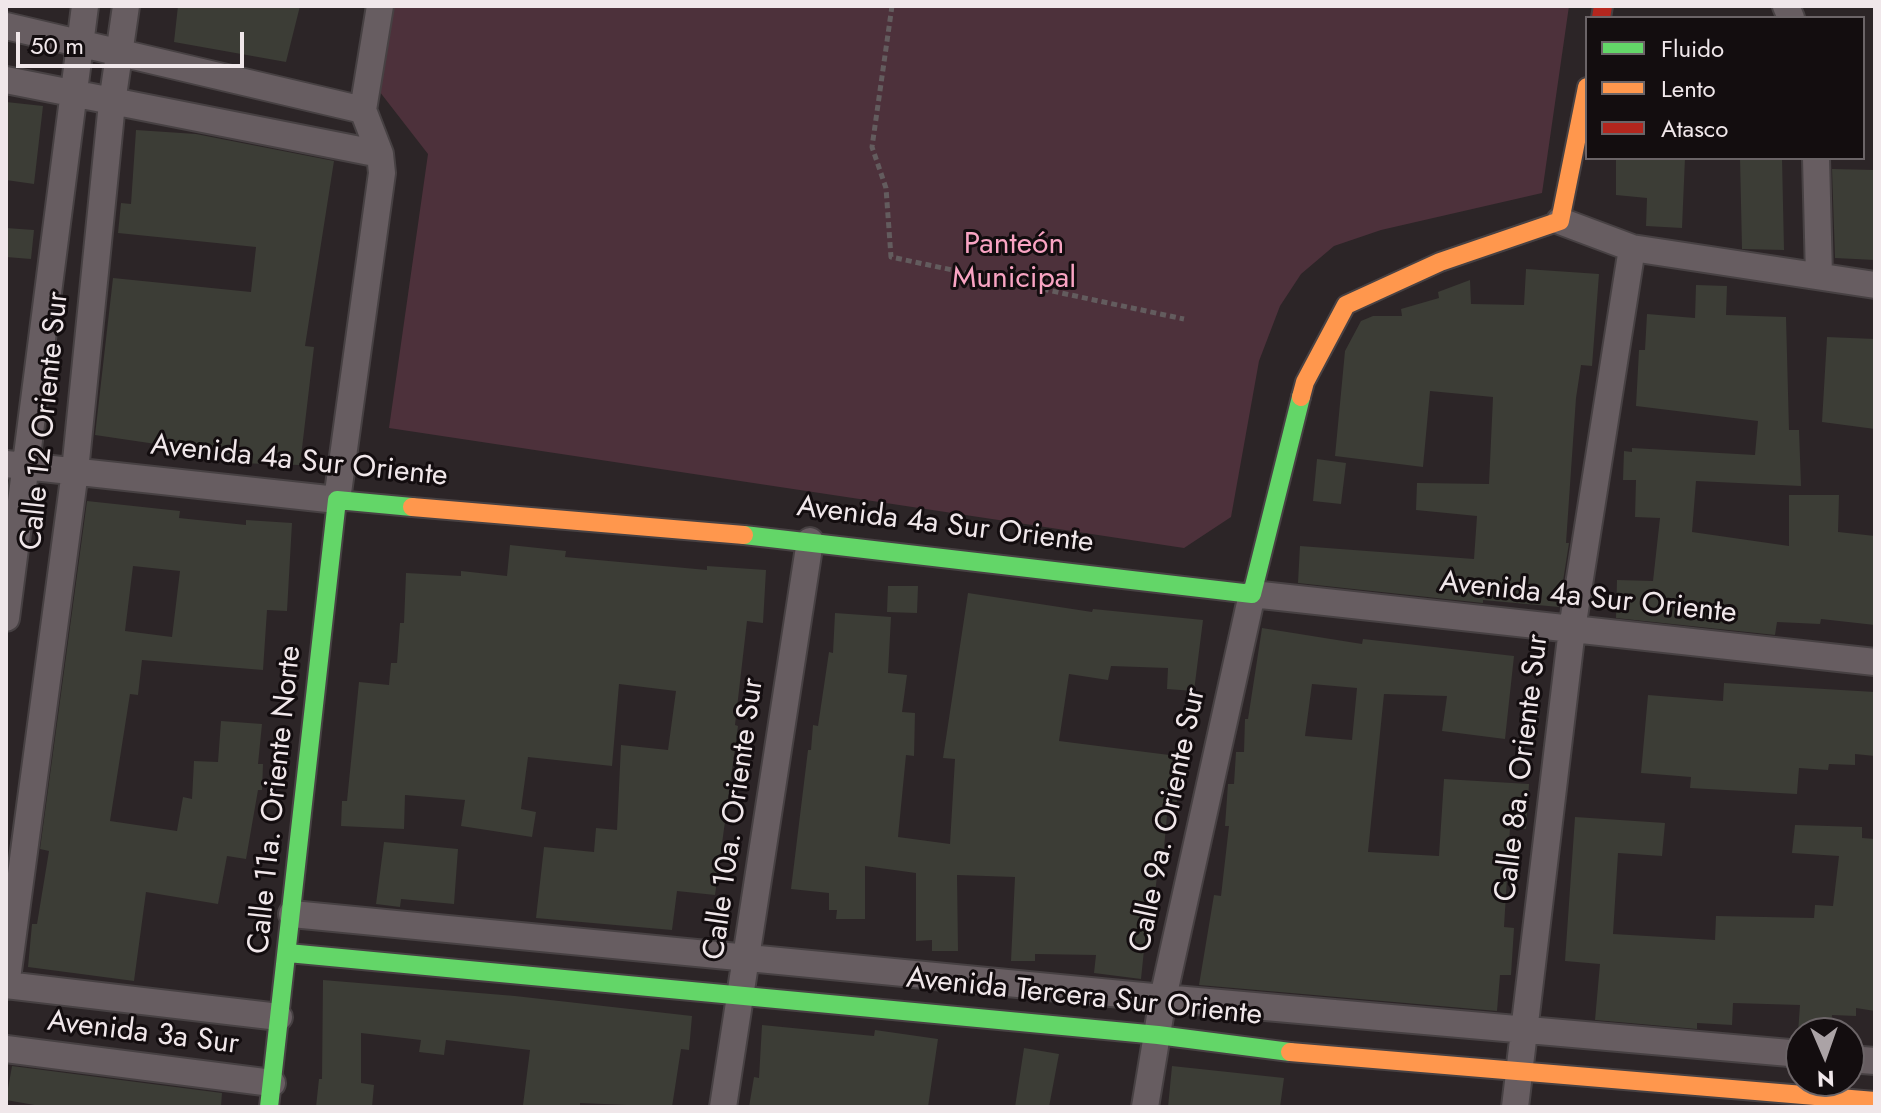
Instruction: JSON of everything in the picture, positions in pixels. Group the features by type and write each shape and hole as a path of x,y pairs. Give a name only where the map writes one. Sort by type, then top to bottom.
{"street":[{"name":"Calle 12 Oriente Sur","path":"6,618 15,465 74,95 85,6"},
{"name":"Calle 12 Oriente Sur","path":"6,986 75,471 112,103 126,6"},
{"path":"337,500 382,173 380,154 363,110 380,6"},
{"path":"6,26 119,50 363,110"},
{"path":"6,80 380,154"},
{"path":"1560,221 1585,97"},
{"path":"1816,160 1819,276"},
{"path":"1252,594 1305,382 1346,305 1440,262 1560,221 1632,248 1875,285"},
{"name":"Calle 8a. Oriente Sur","path":"1515,1107 1572,629 1632,248"},
{"name":"Avenida 4a Sur Oriente","path":"15,465 337,500 810,541 1252,594 1875,662"},
{"name":"Calle 11a. Oriente Norte","path":"270,1095 337,500"},
{"name":"Calle 10a. Oriente Sur","path":"723,1107 810,541"},
{"name":"Calle 9a. Oriente Sur","path":"1145,1107 1163,998 1252,594"},
{"name":"Avenida Tercera Sur Oriente","path":"292,914 1163,998 1785,1053"},
{"name":"Avenida Tercera Sur Oriente","path":"288,953 1158,1035 1327,1057 1875,1101"},
{"name":"Avenida 3a Sur","path":"6,986 279,1017"},
{"name":"Avenida 3a Sur","path":"6,1049 270,1095"}],"path":[{"path":"892,6 872,147 886,188 891,257 1184,319"}],"green space":[{"name":"Panteón Municipal","path":"393,6 1569,6 1542,193 1381,230 1334,246 1301,274 1280,306 1259,361 1231,517 1184,548 389,428 428,154 376,87"}],"building":[{"path":"178,6 300,6 286,62 174,42"},
{"path":"6,102 43,106 34,184 6,180"},
{"path":"136,130 196,134 334,161 305,346 314,347 300,465 237,463 237,456 95,435 113,278 251,292 256,247 118,233 121,203 131,204"},
{"path":"1616,160 1685,160 1682,228 1646,226 1647,198 1616,195"},
{"path":"1740,160 1782,160 1784,250 1742,249"},
{"path":"1832,169 1875,170 1875,260 1835,258"},
{"path":"6,228 34,230 31,259 6,257"},
{"path":"1526,269 1599,274 1592,366 1581,365 1576,398 1566,543 1569,543 1559,607 1483,600 1483,603 1298,583 1300,546 1474,559 1477,516 1416,510 1417,483 1489,484 1493,397 1430,391 1423,467 1335,456 1345,351 1361,321 1373,316 1402,316 1401,309 1439,298 1438,292 1470,280 1471,304 1524,305"},
{"path":"1696,285 1727,286 1726,315 1786,317 1789,430 1799,430 1801,486 1696,481 1692,532 1789,546 1789,495 1839,495 1838,532 1875,536 1875,625 1821,619 1820,624 1777,622 1775,635 1616,618 1617,580 1653,581 1660,518 1635,517 1636,480 1623,480 1624,451 1632,452 1632,448 1755,455 1758,421 1636,406 1639,350 1645,350 1647,314 1695,318"},
{"path":"1827,337 1875,339 1875,429 1822,422"},
{"path":"1317,459 1346,463 1341,504 1313,501"},
{"path":"87,501 180,511 179,518 246,525 246,520 292,523 287,611 267,610 263,670 142,660 138,695 130,694 110,821 177,831 183,797 192,799 194,761 218,762 221,721 262,724 258,764 263,764 262,790 258,790 246,859 227,856 218,904 146,892 134,981 28,967 32,924 37,924 49,851 40,849","holes":["133,566 180,571 172,637 125,631"]},
{"path":"510,545 566,551 565,557 707,570 707,566 766,570 763,623 747,621 735,725 738,726 715,895 677,891 672,930 536,918 544,847 594,852 596,828 617,830 621,745 668,750 676,691 619,684 612,766 528,757 521,809 536,812 532,837 461,826 465,800 405,795 404,829 341,826 342,801 347,801 359,682 389,685 391,663 397,663 400,623 404,623 406,573 461,576 461,571 507,576"},
{"path":"888,586 918,586 917,613 887,612"},
{"path":"968,593 1092,612 1093,609 1203,620 1194,691 1167,689 1168,668 1111,666 1108,680 1069,674 1059,741 1185,757 1174,816 1167,815 1153,911 1148,911 1141,979 1094,973 1096,955 1035,954 1035,961 1011,961 1015,877 957,875 958,951 932,951 932,940 916,941 916,873 865,866 865,919 836,919 837,910 829,910 829,893 791,889 808,750 811,750 813,725 818,726 829,652 833,653 835,613 891,617 888,673 907,675 902,712 915,713 914,756 906,755 898,837 950,844 955,759 943,758"},
{"path":"1262,628 1362,644 1363,639 1514,656 1505,739 1442,731 1447,696 1384,694 1368,852 1439,856 1444,779 1529,784 1526,829 1510,828 1504,927 1514,928 1511,975 1500,975 1497,1011 1199,985 1214,895 1221,896 1229,826 1225,826 1228,784 1234,784 1236,752 1244,752 1245,719 1248,719","holes":["1312,684 1357,688 1352,740 1305,736"]},
{"path":"1724,683 1875,692 1875,756 1855,754 1855,765 1829,764 1828,770 1799,768 1797,794 1690,788 1691,777 1641,773 1648,695 1723,701"},
{"path":"1575,817 1665,823 1662,856 1618,853 1613,934 1715,940 1716,916 1814,918 1815,905 1833,906 1839,856 1792,853 1795,825 1862,827 1862,838 1875,839 1875,1011 1856,1008 1856,1016 1799,1017 1800,1005 1733,1003 1732,1025 1697,1023 1697,1029 1595,1020 1600,964 1565,961"},
{"path":"384,842 458,849 454,904 401,899 400,907 376,904"},
{"path":"323,980 515,996 692,1016 689,1050 681,1049 672,1107 580,1103 580,1107 538,1107 523,1105 530,1050 446,1040 444,1055 419,1052 421,1040 361,1033 361,1083 374,1085 372,1107 316,1107 319,1079 322,1079"},
{"path":"762,1025 874,1036 875,1030 938,1039 928,1107 749,1107 754,1077 759,1078"},
{"path":"1024,1048 1059,1054 1049,1107 1015,1107"},
{"path":"12,1066 222,1093 221,1107 46,1107 6,1100"},
{"path":"1172,1066 1284,1078 1280,1107 1168,1107"}],"traffic: fast":[{"path":"744,535 1252,594 1301,397"},
{"path":"269,1107 337,500 412,507"},
{"path":"288,953 1158,1035 1290,1052"}],"traffic: slow":[{"path":"1301,397 1305,382 1346,305 1440,262 1560,221 1585,97"},
{"path":"412,507 744,535"},
{"path":"1290,1052 1875,1101"}],"traffic: jam":[{"path":"1601,16 1603,6"}]}
